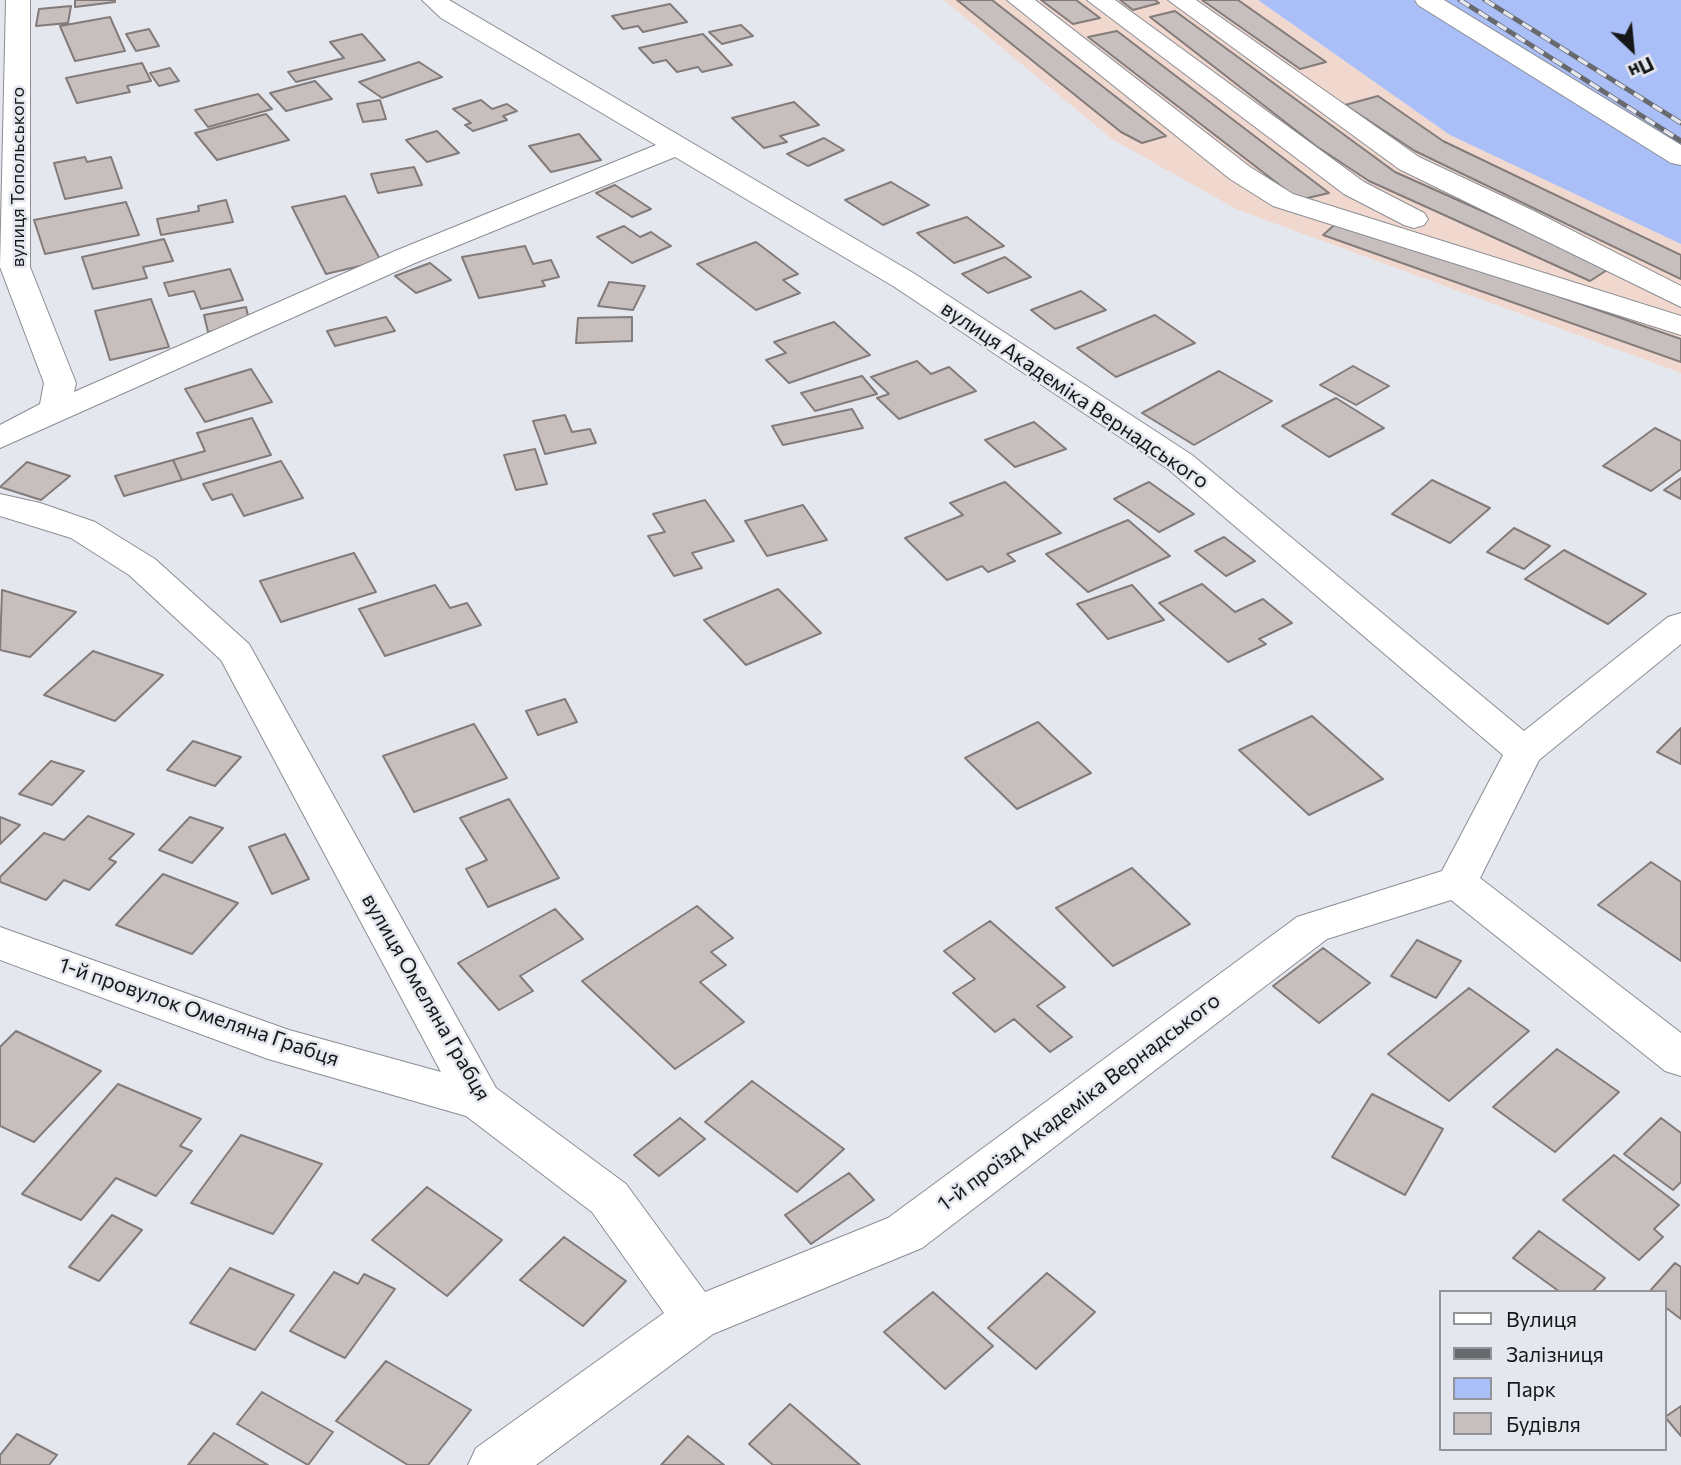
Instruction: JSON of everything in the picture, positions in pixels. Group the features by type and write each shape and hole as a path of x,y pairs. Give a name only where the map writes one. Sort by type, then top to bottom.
{"street":[{"name":"вулиця Топольського","path":"18,0 7,265 60,383 55,409"},
{"name":"вулиця Академіка Вернадського","path":"434,0 450,13 904,280 1180,462 1524,751"},
{"path":"1019,0 1240,173 1283,200 1681,326"},
{"path":"1099,0 1354,188 1526,275"},
{"path":"1427,0 1681,157"},
{"path":"1063,34 1182,1 1409,163 1524,217 1681,298"},
{"path":"0,438 55,409 100,394 405,257 676,147"},
{"name":"вулиця Омеляна Грабця","path":"0,505 28,510 95,537 142,567 236,653 480,1101 609,1198 696,1318"},
{"path":"1681,625 1524,751 1457,882 1681,1058"},
{"name":"1-й проїзд Академіка Вернадського","path":"696,1318 905,1233 1312,928 1457,882"},
{"name":"1-й провулок Омеляна Грабця","path":"0,943 284,1046 480,1101"},
{"path":"494,1465 696,1318"}],"shaded area":[{"path":"944,0 1258,0 1450,135 1681,244 1681,373 1236,209 1112,139"}],"green space":[{"path":"1258,0 1681,0 1681,244 1450,135"}],"building":[{"path":"75,0 115,0 115,2 75,7"},
{"path":"957,0 992,0 1166,136 1142,143 1121,132"},
{"path":"1041,0 1076,0 1100,18 1073,24"},
{"path":"1120,0 1155,0 1159,3 1133,10"},
{"path":"1202,0 1238,0 1326,62 1300,69"},
{"path":"670,4 687,22 643,32 638,26 623,29 612,16"},
{"path":"71,6 68,23 36,26 39,9"},
{"path":"1175,11 1395,172 1610,268 1590,281 1369,181 1316,146 1150,17"},
{"path":"110,17 125,51 75,61 60,26"},
{"path":"741,25 753,36 722,44 709,32"},
{"path":"149,29 159,46 136,51 126,34"},
{"path":"1117,31 1329,193 1299,200 1088,37"},
{"path":"362,34 385,60 296,82 288,72 344,58 330,42"},
{"path":"703,34 732,65 702,72 698,67 677,72 666,60 653,63 639,48"},
{"path":"419,62 442,77 382,98 359,82"},
{"path":"142,63 151,81 127,86 130,92 77,103 66,78"},
{"path":"170,68 179,81 159,86 150,73"},
{"path":"315,81 332,99 286,111 270,93"},
{"path":"258,94 272,109 208,127 195,110"},
{"path":"1378,96 1443,141 1681,255 1681,279 1415,151 1345,105"},
{"path":"380,100 386,119 363,122 357,104"},
{"path":"481,100 492,109 507,104 517,111 503,116 507,120 473,131 465,125 471,123 453,109"},
{"path":"794,102 819,125 780,136 787,142 764,148 732,118"},
{"path":"266,114 289,140 217,160 195,133"},
{"path":"437,131 459,153 427,162 406,140"},
{"path":"579,134 601,160 551,172 529,146"},
{"path":"824,138 844,150 808,166 787,154"},
{"path":"85,157 87,162 111,157 122,188 65,199 54,163"},
{"path":"414,167 422,185 378,193 371,174"},
{"path":"891,182 929,205 883,225 845,200"},
{"path":"615,185 651,209 632,217 596,193"},
{"path":"345,196 381,261 326,274 292,207"},
{"path":"226,200 233,222 161,235 157,219 199,211 198,206"},
{"path":"126,202 139,235 45,254 34,220"},
{"path":"967,217 1004,246 954,263 917,233"},
{"path":"1340,220 1681,339 1681,362 1323,235"},
{"path":"624,226 640,237 651,232 671,246 632,263 597,237"},
{"path":"164,239 173,261 143,267 147,278 93,289 82,257"},
{"path":"756,242 798,274 783,280 800,293 756,310 697,264"},
{"path":"525,246 533,264 551,260 559,277 542,281 545,286 479,298 462,257"},
{"path":"1005,257 1031,277 988,293 962,274"},
{"path":"430,263 451,280 416,293 395,276"},
{"path":"230,269 243,300 201,309 194,291 169,296 164,283"},
{"path":"609,282 645,286 633,310 598,306"},
{"path":"1081,291 1106,310 1055,329 1031,310"},
{"path":"151,299 169,347 110,360 95,311"},
{"path":"246,307 250,324 208,332 204,315"},
{"path":"1155,315 1195,343 1116,377 1077,348"},
{"path":"386,317 395,331 335,346 327,331"},
{"path":"632,317 632,341 576,343 578,318"},
{"path":"834,322 870,355 789,383 766,360 786,353 774,342"},
{"path":"917,361 931,374 949,367 976,391 899,419 877,398 889,394 871,377"},
{"path":"1353,366 1389,386 1356,405 1320,385"},
{"path":"251,369 272,402 205,422 185,389"},
{"path":"1219,371 1272,401 1194,445 1142,413"},
{"path":"862,376 877,394 815,411 801,393"},
{"path":"1336,398 1384,428 1329,457 1282,426"},
{"path":"852,409 863,428 783,445 772,426"},
{"path":"565,415 572,432 590,429 596,443 545,454 533,421"},
{"path":"252,418 271,455 182,480 173,460 205,451 197,433"},
{"path":"1034,422 1066,449 1015,467 985,440"},
{"path":"1655,428 1681,441 1681,469 1651,491 1603,466"},
{"path":"535,449 547,484 516,490 504,455"},
{"path":"173,460 182,480 124,496 115,476"},
{"path":"281,461 303,498 244,516 232,494 212,500 203,484"},
{"path":"27,462 70,476 41,500 0,487"},
{"path":"1681,478 1681,499 1664,490"},
{"path":"1432,480 1490,508 1450,543 1392,514"},
{"path":"1005,482 1061,533 1007,554 1015,561 988,572 982,566 947,580 905,538 963,515 950,503"},
{"path":"1149,482 1194,514 1159,532 1114,499"},
{"path":"705,500 734,541 692,553 702,568 674,576 648,536 665,532 653,514"},
{"path":"803,505 827,540 767,556 745,521"},
{"path":"1128,520 1170,556 1088,592 1046,554"},
{"path":"1514,528 1550,546 1524,569 1487,552"},
{"path":"1224,537 1255,561 1226,576 1195,551"},
{"path":"1564,550 1646,594 1608,624 1525,579"},
{"path":"354,553 376,592 281,622 260,581"},
{"path":"1202,584 1235,612 1263,599 1292,623 1259,639 1266,644 1228,662 1159,603"},
{"path":"435,585 450,608 467,603 481,625 385,656 359,609"},
{"path":"1132,585 1164,620 1108,639 1077,604"},
{"path":"778,589 821,633 746,665 704,620"},
{"path":"2,590 76,612 30,657 0,650"},
{"path":"93,651 163,675 115,721 44,695"},
{"path":"565,699 577,722 538,735 526,711"},
{"path":"1312,716 1383,779 1309,815 1239,750"},
{"path":"1038,722 1091,773 1017,809 965,758"},
{"path":"474,724 507,778 414,812 383,756"},
{"path":"1681,728 1681,764 1657,752"},
{"path":"193,741 241,757 215,786 167,770"},
{"path":"51,761 84,771 52,805 19,794"},
{"path":"509,799 559,878 488,907 466,869 487,860 460,818"},
{"path":"88,816 134,834 109,859 116,862 89,890 64,880 46,900 0,882 0,877 44,833 64,840"},
{"path":"0,817 20,825 0,844"},
{"path":"190,817 223,828 192,863 159,850"},
{"path":"285,834 309,879 272,894 249,847"},
{"path":"1651,862 1681,882 1681,961 1598,905"},
{"path":"1132,868 1190,924 1113,966 1056,908"},
{"path":"163,874 238,903 192,954 116,925"},
{"path":"697,906 733,938 711,952 726,965 700,982 744,1022 675,1069 582,981"},
{"path":"555,909 583,939 520,976 533,991 499,1010 458,963"},
{"path":"990,921 1065,987 1037,1006 1072,1037 1050,1052 1014,1019 995,1032 953,993 975,979 944,951"},
{"path":"1417,940 1461,961 1436,998 1391,976"},
{"path":"1323,948 1370,983 1319,1023 1273,986"},
{"path":"1469,988 1529,1031 1449,1101 1388,1054"},
{"path":"16,1031 101,1071 34,1142 0,1126 0,1047"},
{"path":"1557,1049 1619,1092 1555,1152 1493,1107"},
{"path":"752,1081 844,1149 797,1192 705,1122"},
{"path":"118,1084 201,1119 180,1146 192,1151 156,1196 116,1178 81,1220 22,1194"},
{"path":"1372,1094 1443,1129 1405,1195 1332,1157"},
{"path":"680,1118 705,1139 659,1176 634,1155"},
{"path":"1661,1118 1681,1133 1681,1182 1673,1190 1624,1154"},
{"path":"241,1135 322,1164 273,1234 191,1203"},
{"path":"1614,1155 1679,1205 1654,1229 1663,1237 1639,1260 1563,1200"},
{"path":"849,1173 874,1200 811,1244 785,1215"},
{"path":"427,1187 502,1240 447,1296 372,1240"},
{"path":"112,1215 142,1230 99,1281 69,1267"},
{"path":"1539,1231 1605,1278 1594,1290 1557,1290 1513,1258"},
{"path":"564,1237 626,1281 583,1326 520,1280"},
{"path":"1675,1263 1681,1267 1681,1319 1667,1308 1667,1290 1651,1290"},
{"path":"230,1268 294,1295 255,1350 190,1323"},
{"path":"334,1272 358,1284 364,1274 395,1289 345,1358 290,1331"},
{"path":"1047,1273 1095,1312 1036,1369 988,1328"},
{"path":"933,1292 993,1346 945,1389 884,1332"},
{"path":"386,1361 471,1410 428,1465 408,1465 336,1421"},
{"path":"262,1392 333,1432 308,1465 237,1424"},
{"path":"790,1404 860,1465 773,1465 749,1444"},
{"path":"1681,1406 1681,1436 1667,1419 1667,1416"},
{"path":"214,1433 268,1465 188,1465"},
{"path":"17,1434 57,1455 49,1465 0,1465 0,1455"},
{"path":"688,1436 724,1465 661,1465"}],"railway":[{"path":"1460,0 1681,141"},
{"path":"1485,0 1681,123"}]}
